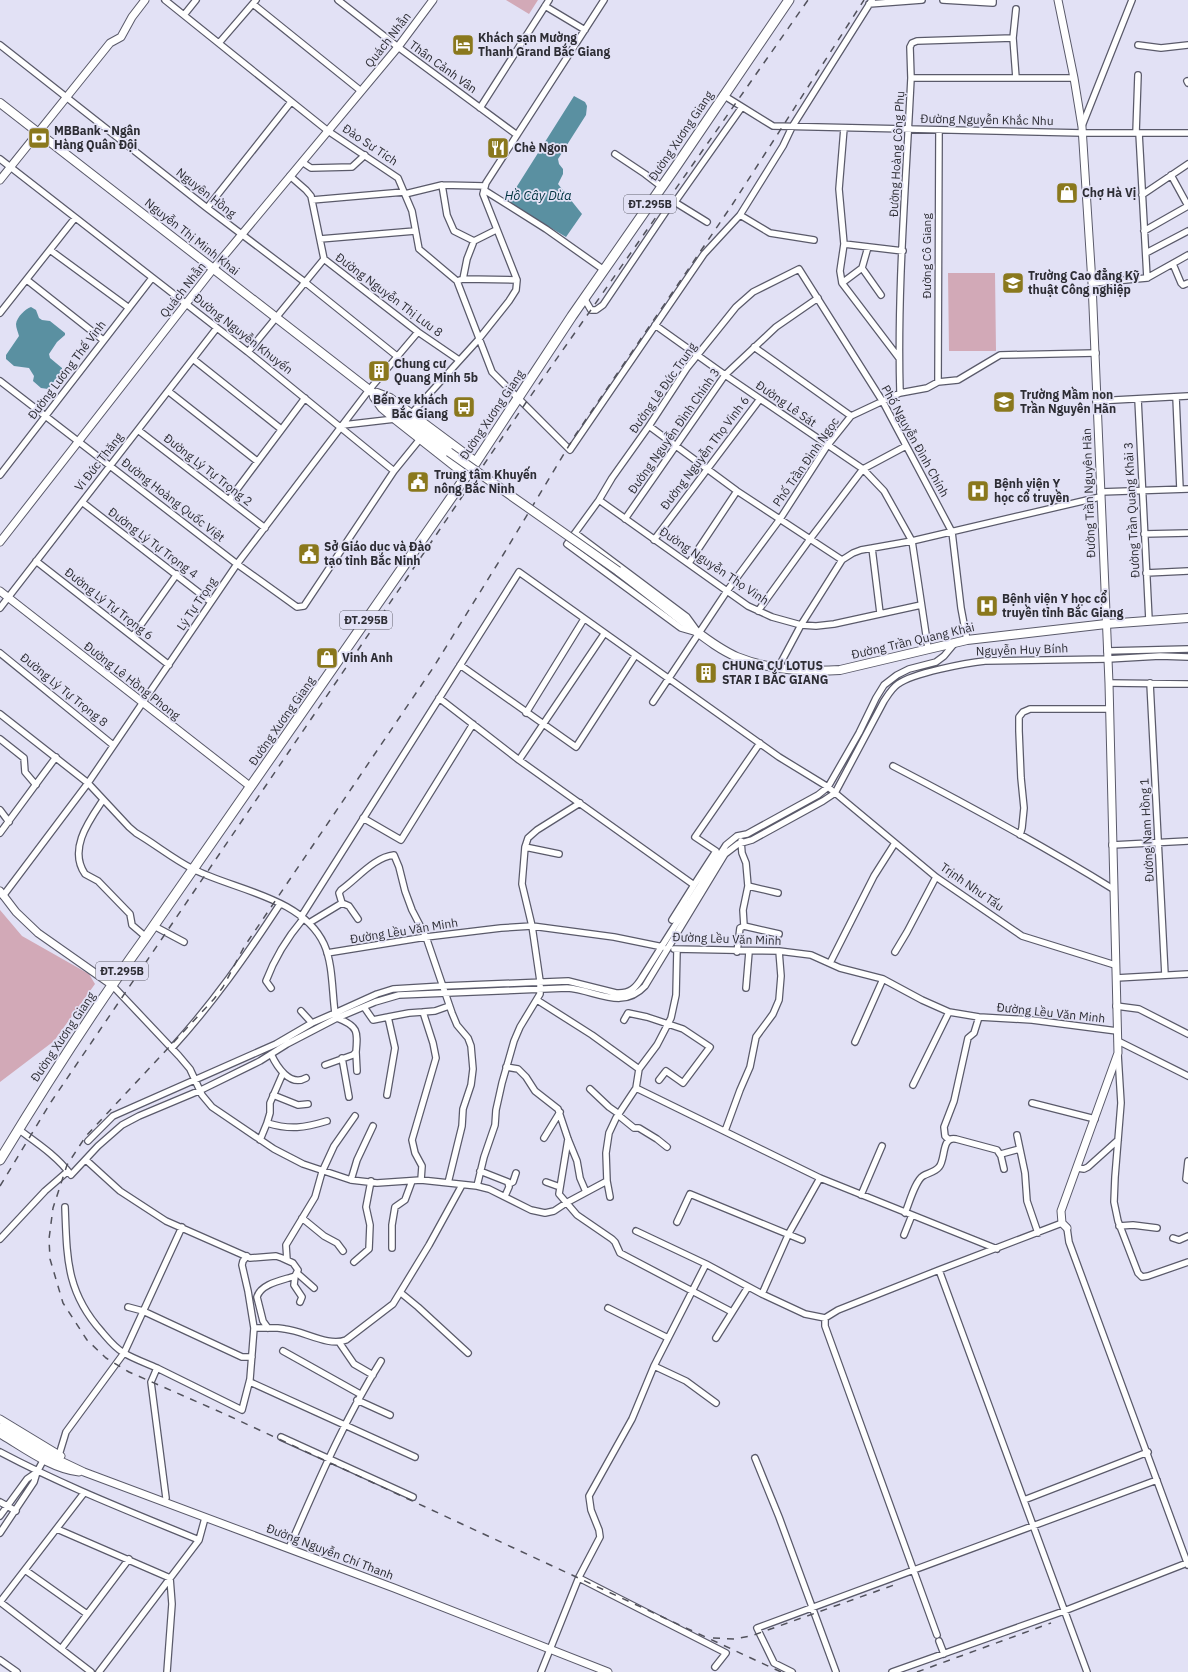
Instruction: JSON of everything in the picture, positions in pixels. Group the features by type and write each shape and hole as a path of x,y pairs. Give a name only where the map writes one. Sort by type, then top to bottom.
{"main road":[{"name":"Đường Xương Giang","path":"1,1157 37,1098 112,985 476,462 584,298 662,187 789,0"},
{"name":"Nguyễn Thị Minh Khai","path":"0,103 449,452 618,571 699,633"},
{"path":"369,390 390,398 476,462"},
{"path":"369,390 382,408 466,475"},
{"name":"Đường Trần Quang Khải","path":"699,633 707,640 736,656 763,666 824,671 840,670 967,640 1106,624 1188,618"}],"street":[{"path":"0,180 110,44 121,37 132,17 145,0"},
{"name":"Đào Sư Tích","path":"165,0 291,102 328,130 397,176 412,211 420,251 457,281"},
{"path":"184,15 196,0"},
{"name":"Thân Cảnh Vân","path":"338,0 398,47 517,135"},
{"name":"Quách Nhẫn","path":"0,542 213,269 398,47 433,0"},
{"path":"480,108 549,0"},
{"path":"411,414 478,340 516,290 517,280 486,205 483,194 485,188 517,135 604,0"},
{"path":"517,280 463,279 457,281 478,340 492,372 570,450 704,254 740,215 783,146 792,127 871,2 922,0"},
{"path":"943,0 993,3 993,0"},
{"name":"Đường Trần Nguyên Hãn","path":"1058,0 1074,78 1082,130 1092,283 1109,683 1118,1041 1118,1053 1061,1211 1064,1226"},
{"path":"1082,130 1132,0"},
{"path":"219,43 254,2 361,91"},
{"path":"545,6 585,30"},
{"path":"1016,9 1012,38 1016,78"},
{"path":"912,78 910,47 912,43 917,41 1012,38"},
{"name":"Nguyên Hồng","path":"0,45 207,208 306,283 398,357"},
{"path":"1138,45 1161,48 1188,45"},
{"path":"1138,74 1137,133 1147,278"},
{"name":"Đường Hoàng Công Phụ","path":"900,394 899,358 903,251 912,78 1074,78"},
{"name":"Đường Nguyễn Khắc Nhu","path":"724,95 773,126 939,130 1082,130 1137,133 1188,133"},
{"path":"207,208 291,102"},
{"path":"584,298 591,310 596,310 603,305 672,202 675,202 742,107"},
{"path":"844,128 839,189 844,244 840,271 842,283 899,358"},
{"name":"Đường Cô Giang","path":"938,382 939,130"},
{"path":"616,154 662,187"},
{"path":"302,162 310,167 352,167 365,155"},
{"name":"Đường Nguyễn Khuyến","path":"0,159 342,426 394,471"},
{"path":"1142,195 1188,164"},
{"name":"Đường Nguyễn Thị Lưu 8","path":"290,176 306,190 312,200 324,259 418,332 459,360"},
{"path":"1144,231 1188,206 1171,176"},
{"path":"442,185 447,214 452,228 456,233 474,241"},
{"path":"312,200 405,193 442,185 485,188 604,270"},
{"path":"1182,196 1188,192"},
{"path":"675,202 707,222"},
{"path":"740,215 770,233 814,240"},
{"path":"0,313 75,218"},
{"path":"463,279 467,259 474,241 496,230"},
{"path":"320,239 415,231"},
{"path":"1146,253 1188,231"},
{"path":"844,244 903,251"},
{"path":"842,283 862,268 868,247"},
{"path":"50,250 129,308"},
{"path":"1092,283 1147,278 1188,255"},
{"path":"248,352 275,317 306,283 324,259"},
{"path":"1173,264 1181,283 1183,285 1188,283"},
{"name":"Phố Nguyễn Đình Chính","path":"799,268 883,402 952,532 961,608 967,640"},
{"name":"Đường Lê Đức Trung","path":"567,544 599,500 612,478 649,426 687,368 736,307 753,292 799,268"},
{"path":"862,268 881,295"},
{"name":"Đường Lương Thế Vinh","path":"0,475 47,417 103,340 152,278"},
{"path":"27,280 103,340"},
{"name":"Đường Nguyễn Đình Chính 3","path":"625,519 725,375 754,347 792,315 818,298"},
{"name":"Đường Lê Sát","path":"655,326 827,446 864,469 884,492 912,540 928,648"},
{"name":"Vi Đức Thăng","path":"0,608 216,329"},
{"name":"Lý Tự Trọng","path":"2,894 88,783 237,564 369,390 418,332"},
{"path":"754,347 851,416"},
{"name":"Phố Trần Đình Ngọc","path":"653,702 727,591 780,520 827,446 851,416 900,394 927,388 938,382 958,380 1000,355 1096,354"},
{"path":"193,359 281,429"},
{"name":"Đường Hoàng Quốc Việt","path":"0,381 237,564 297,607 304,606 394,471 420,438"},
{"path":"168,391 257,461"},
{"path":"1096,401 1188,396"},
{"path":"1176,397 1180,489"},
{"path":"229,500 305,398"},
{"name":"Đường Nguyễn Thọ Vinh 6","path":"654,540 760,399"},
{"name":"Đường Trần Quang Khải 3","path":"1138,399 1149,620"},
{"path":"342,426 395,419"},
{"path":"649,426 706,470 842,560"},
{"name":"Đường Lý Tự Trọng 2","path":"138,430 265,528"},
{"path":"758,611 810,539 864,469 906,446"},
{"path":"778,668 801,625 842,560 853,553 952,532 1100,494 1143,490 1188,489"},
{"path":"689,563 737,491"},
{"name":"Đường Nguyễn Thọ Vinh","path":"599,500 727,591 758,611 772,617 801,625 816,626 834,624 921,604"},
{"name":"Đường Lý Tự Trọng 4","path":"82,502 177,574 211,602"},
{"name":"Đường Trần Quang Khải","path":"575,533 687,617 699,633"},
{"path":"1144,534 1188,533"},
{"name":"Đường Trần Quang Khải","path":"567,544 681,628 699,633"},
{"path":"872,548 880,613"},
{"name":"Đường Lý Tự Trọng 6","path":"36,561 169,665"},
{"path":"1146,573 1188,571"},
{"name":"Trịnh Như Tấu","path":"460,666 519,572 668,679 760,743 828,787 936,877 1022,936 1115,965"},
{"path":"133,636 177,574"},
{"name":"Đường Lê Hồng Phong","path":"0,591 251,787"},
{"path":"526,713 584,619"},
{"path":"519,760 604,634"},
{"path":"18,1130 48,1152 71,1175 98,1146 122,1125 139,1116 201,1090 246,1067 377,994 393,989 574,988 616,993 632,990 639,983 726,845 737,836 747,834 818,795 828,787 884,685 897,675 936,662 944,656 956,642"},
{"path":"1108,655 1188,649"},
{"name":"Đường Lý Tự Trọng 8","path":"0,653 113,745"},
{"path":"1108,655 1188,657"},
{"name":"Nguyễn Huy Bính","path":"835,793 884,701 892,690 907,679 970,663 985,661 1108,655"},
{"path":"271,988 266,981 274,961 460,666 576,747 635,656"},
{"path":"1109,683 1188,684"},
{"name":"Đường Nam Hồng 1","path":"1150,683 1165,975"},
{"path":"439,698 519,760 694,885"},
{"path":"1020,834 1024,808 1019,731 1020,717 1023,712 1030,709 1109,709"},
{"path":"0,714 88,783 132,829 193,869 255,892 280,904 309,923 317,933 327,953 336,1016"},
{"path":"363,818 401,840 473,724"},
{"path":"0,739 24,758 25,772 36,785"},
{"path":"672,920 716,851 696,837 760,743"},
{"path":"0,833 56,757"},
{"path":"893,766 963,802 1113,889"},
{"path":"463,989 540,981 568,981 621,999 635,996 645,986 726,854 742,842 759,836 835,793"},
{"path":"103,800 83,832 79,851 80,866 84,874 98,881 130,914 132,925 146,937"},
{"path":"477,1186 495,1125 496,1110 506,1067 520,1027 537,1000 540,989 532,926 522,884 525,847 528,838 537,830 580,803"},
{"path":"0,810 8,822"},
{"path":"737,836 742,842 742,853 746,863 748,886 743,910 744,926"},
{"path":"1112,845 1188,841"},
{"path":"830,963 874,876 895,842"},
{"path":"525,847 559,854"},
{"path":"342,903 339,893 341,890 378,861 394,855 412,910 426,937 449,1006 457,1025 468,1038 471,1046 473,1069 471,1085 463,1109 462,1126 448,1183"},
{"path":"895,952 936,877"},
{"path":"748,886 778,893"},
{"path":"2,894 16,912 38,933 112,985 190,1069 202,1095 212,1107 260,1140 303,1164 322,1172 352,1180 371,1182 421,1180 477,1186 489,1189 538,1213 549,1213 607,1181"},
{"path":"309,923 342,903"},
{"path":"342,903 349,906 358,918"},
{"path":"172,1048 198,1020 234,974 280,904"},
{"path":"154,926 184,942"},
{"name":"Đường Lều Văn Minh","path":"327,953 426,937 501,928 532,926 614,937 676,950 811,954 840,968 883,980 949,1012 979,1017 1032,1020 1117,1031"},
{"path":"737,952 738,933 740,928 744,926 779,934"},
{"path":"610,1197 607,1181 606,1153 609,1133 619,1114 636,1088 639,1069 657,1045 669,1024 675,1005 676,950"},
{"path":"746,988 749,952"},
{"path":"725,1131 750,1067 756,1037 773,1014 779,1000 781,976 779,952"},
{"path":"1116,978 1188,974"},
{"path":"855,1042 883,980"},
{"path":"88,1141 112,1116 243,1060 312,1024 399,995 444,989"},
{"path":"537,1000 577,1025 639,1069"},
{"path":"364,1007 373,1020 409,1013 435,1011 449,1006"},
{"path":"1116,1006 1139,1009 1188,1034"},
{"path":"301,1011 312,1024"},
{"path":"421,1180 422,1166 415,1153 412,1140 436,1058 423,1012"},
{"path":"913,1085 949,1012"},
{"path":"624,1020 628,1013 669,1024 683,1030 710,1047 683,1082 666,1071 659,1080"},
{"path":"336,1016 348,1022 355,1028 357,1033 356,1052 358,1071"},
{"path":"388,1017 396,1048 388,1095"},
{"path":"905,1213 919,1180 923,1176 939,1168 948,1140 945,1136 944,1127 954,1101 968,1038 974,1033 979,1017"},
{"path":"1118,1041 1188,1076"},
{"path":"325,1065 353,1055 356,1052"},
{"path":"1118,1053 1121,1103 1114,1202 1119,1226 1138,1273 1142,1277 1188,1262"},
{"path":"271,1054 283,1073 296,1081 306,1078"},
{"path":"342,1058 349,1097"},
{"path":"243,1060 246,1067"},
{"path":"506,1067 518,1069 526,1077 534,1091 557,1106 568,1140 574,1152 580,1178 586,1192"},
{"path":"260,1140 270,1113 270,1103 283,1073"},
{"path":"636,1088 820,1178 997,1249"},
{"path":"590,1089 634,1128 639,1128 667,1147"},
{"path":"273,1095 298,1105 308,1104"},
{"path":"1032,1103 1095,1119"},
{"path":"544,1138 560,1112"},
{"path":"287,1260 285,1250 286,1245 315,1196 322,1172 334,1146 355,1116"},
{"path":"267,1123 280,1127 298,1128 327,1122"},
{"path":"352,1180 356,1160 373,1126"},
{"path":"1017,1135 1025,1174 1027,1201 1038,1233"},
{"path":"948,1140 956,1139 997,1150 1001,1154 1004,1169"},
{"path":"568,1140 559,1194 577,1215 612,1239 620,1253 732,1312"},
{"path":"1077,1168 1084,1170 1118,1140"},
{"path":"861,1194 882,1146"},
{"path":"1001,1154 1019,1149"},
{"path":"86,1160 120,1191 166,1221 250,1258 276,1256 287,1260 295,1266 296,1274 294,1285 302,1297 300,1302"},
{"path":"1188,1161 1186,1178 1188,1180"},
{"path":"0,1239 45,1191 68,1171"},
{"path":"480,1172 508,1182 509,1184"},
{"path":"504,1196 509,1184 513,1182 516,1173"},
{"path":"762,1294 789,1233 820,1178"},
{"path":"392,1248 392,1225 395,1207 405,1200 412,1181"},
{"path":"354,1262 369,1249 370,1225 366,1207 371,1182"},
{"path":"546,1182 560,1187"},
{"path":"254,1328 285,1328 333,1342 346,1340 393,1304 450,1210 462,1185"},
{"path":"677,1222 690,1194 789,1233 802,1240"},
{"path":"65,1207 71,1278 79,1300 93,1323 124,1353 242,1410 250,1382 254,1328 242,1265 242,1261 247,1256"},
{"path":"904,1235 912,1215"},
{"path":"302,1218 324,1236 337,1243 343,1251"},
{"path":"1119,1226 1133,1225 1157,1228"},
{"path":"636,1231 706,1264 748,1287 805,1314 825,1318 838,1310 939,1270 1038,1233 1064,1226 1115,1369 1148,1452 1188,1564 1064,1611 894,1672"},
{"path":"59,1455 66,1432 124,1353 182,1227"},
{"path":"1173,1238 1179,1240 1188,1236"},
{"path":"541,1672 578,1578 600,1534 591,1510 590,1496 632,1419 654,1366 706,1264"},
{"path":"939,1270 1087,1672"},
{"path":"296,1274 314,1288"},
{"path":"268,1328 263,1321 257,1296 258,1293 264,1287 296,1274"},
{"path":"716,1338 748,1287"},
{"path":"401,1293 468,1353"},
{"path":"128,1307 143,1312 242,1357 252,1357"},
{"path":"608,1308 668,1338"},
{"path":"825,1318 825,1326 944,1654"},
{"path":"339,1342 354,1364 372,1375"},
{"path":"283,1351 390,1415"},
{"path":"289,1548 329,1458 359,1397 381,1361"},
{"path":"654,1366 686,1381 716,1403"},
{"path":"157,1368 151,1382 166,1498"},
{"path":"250,1382 415,1457"},
{"path":"0,1419 73,1463 84,1472"},
{"path":"0,1427 44,1456"},
{"path":"0,1434 44,1456"},
{"path":"281,1437 413,1497"},
{"path":"0,1452 37,1472 84,1493 199,1540"},
{"path":"1024,1500 1148,1452"},
{"path":"0,1533 34,1482 44,1456"},
{"name":"Đường Nguyễn Chí Thanh","path":"44,1456 205,1518 289,1548 608,1672"},
{"path":"755,1458 779,1517 836,1672"},
{"path":"0,1516 27,1479 37,1472"},
{"path":"792,1672 774,1663 757,1628 1157,1480"},
{"path":"84,1493 0,1602 91,1672"},
{"path":"0,1502 16,1511"},
{"path":"99,1672 199,1540 205,1518"},
{"path":"57,1529 170,1578"},
{"path":"61,1649 129,1559"},
{"path":"25,1570 87,1614"},
{"path":"167,1672 172,1604 170,1578"},
{"path":"578,1578 726,1653 715,1668"},
{"path":"0,1660 17,1672"}],"shaded area":[{"path":"506,0 538,0 529,14"},
{"path":"948,273 995,273 996,351 949,351"},
{"path":"0,910 22,936 89,974 95,984 54,1041 0,1082"}],"water":[{"name":"Hồ Cây Dừa","path":"574,96 585,102 587,106 586,115 558,159 559,164 563,169 563,174 558,184 582,214 566,237 507,202"},
{"path":"31,307 36,310 39,318 50,321 65,333 65,335 57,342 49,354 50,358 62,368 62,371 48,389 41,388 33,381 34,376 29,368 14,366 6,359 6,355 19,336 16,326 17,321 24,311"}],"railway":[{"path":"0,1186 51,1102 525,404 808,0"},
{"path":"781,1672 227,1415 129,1372 106,1358 87,1340 63,1303 50,1259 49,1239 53,1208 67,1165 86,1136 214,999 223,987 244,947 433,668 576,434 732,205 864,0"},
{"path":"713,1638 734,1639 751,1636 894,1585"},
{"path":"917,1672 1051,1623"}],"place":[{"name":"Khách sạn Mường Thanh Grand Bắc Giang","path":"463,45"},
{"name":"MBBank - Ngân Hàng Quân Đội","path":"39,138"},
{"name":"Chè Ngon","path":"498,148"},
{"name":"Chợ Hà Vị","path":"1067,193"},
{"name":"Trường Cao đẳng Kỹ thuật Công nghiệp","path":"1013,283"},
{"name":"Chung cư Quang Minh 5b","path":"379,371"},
{"name":"Trường Mầm non Trần Nguyên Hãn","path":"1004,402"},
{"name":"Bến xe khách Bắc Giang","path":"464,407"},
{"name":"Trung tâm Khuyến nông Bắc Ninh","path":"418,482"},
{"name":"Bệnh viện Y học cổ truyền","path":"978,491"},
{"name":"Sở Giáo dục và Đào tạo tỉnh Bắc Ninh","path":"309,554"},
{"name":"Bệnh viện Y học cổ truyền tỉnh Bắc Giang","path":"987,606"},
{"name":"Vinh Anh","path":"327,658"},
{"name":"CHUNG CƯ LOTUS STAR I BẮC GIANG","path":"706,673"}]}
